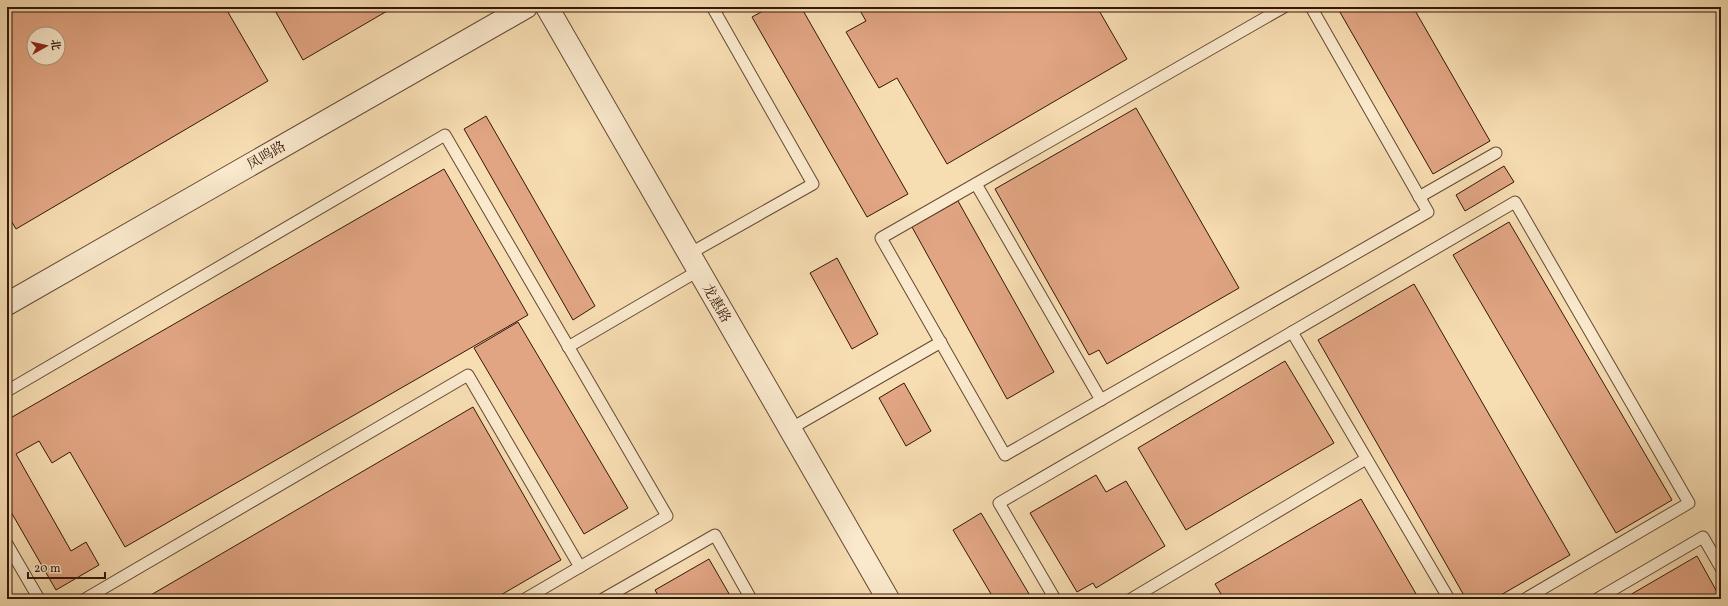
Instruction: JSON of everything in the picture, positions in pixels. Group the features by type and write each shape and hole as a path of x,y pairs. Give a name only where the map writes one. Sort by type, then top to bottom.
{"street":[{"name":"凤鸣路","path":"7,304 526,7"},
{"name":"龙惠路","path":"547,7 888,599"}],"lane":[{"path":"568,347 813,184 714,10 720,7"},
{"path":"1284,7 881,238 1005,455 1428,212 1311,7"},
{"path":"7,391 445,134 667,516 525,599"},
{"path":"1419,197 1496,153"},
{"path":"976,184 1101,400"},
{"path":"1055,599 999,503 1515,202 1690,503 1525,599"},
{"path":"1292,332 1449,599"},
{"path":"790,429 941,342"},
{"path":"86,599 468,375 580,567"},
{"path":"1131,599 1366,459"},
{"path":"604,599 715,535 751,599"},
{"path":"1597,599 1703,537 1721,568"},
{"path":"7,544 39,599"}],"building":[{"path":"7,7 225,7 268,81 16,229 7,214"},
{"path":"273,7 394,7 303,60"},
{"path":"770,7 801,7 908,194 867,217 752,17"},
{"path":"858,7 1097,7 1127,59 947,164 897,78 879,88 846,32 866,21"},
{"path":"1337,7 1413,7 1490,141 1433,174"},
{"path":"1136,108 1239,288 1107,364 1099,350 1089,355 995,189"},
{"path":"486,116 595,306 573,320 464,129"},
{"path":"1504,166 1514,182 1465,211 1456,195"},
{"path":"444,169 528,315 125,547 70,452 52,463 39,441 16,454 71,551 86,542 99,565 56,590 7,505 7,420"},
{"path":"958,201 1054,372 1007,399 912,227"},
{"path":"1509,222 1672,500 1616,533 1453,255"},
{"path":"837,258 878,334 852,349 810,273"},
{"path":"1414,284 1570,555 1494,599 1466,599 1318,340"},
{"path":"518,322 628,508 584,534 474,348"},
{"path":"1285,361 1334,443 1186,530 1138,448"},
{"path":"904,383 931,431 906,446 879,398"},
{"path":"473,407 561,560 494,599 144,599"},
{"path":"1096,475 1106,492 1126,481 1165,546 1096,588 1093,583 1077,592 1030,513"},
{"path":"1361,499 1419,599 1224,599 1215,584"},
{"path":"981,513 1032,599 994,599 953,530"},
{"path":"1697,556 1721,599 1623,599"},
{"path":"709,559 732,599 660,599 655,590"}]}
